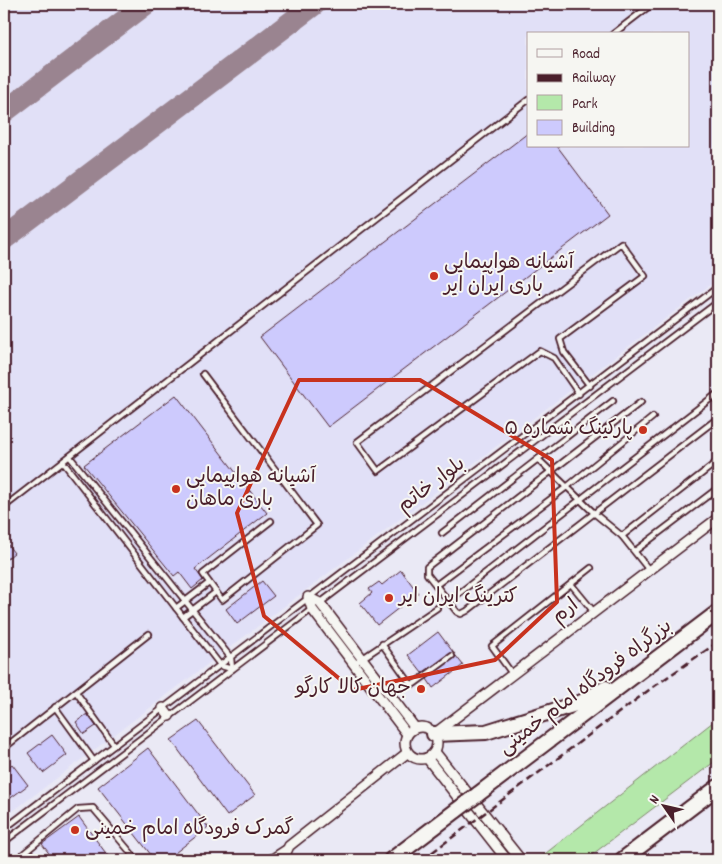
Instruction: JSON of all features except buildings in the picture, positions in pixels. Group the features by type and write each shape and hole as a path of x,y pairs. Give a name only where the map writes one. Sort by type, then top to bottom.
{"highway":[{"name":"بزرگراه فرودگاه امام خمینی","path":"392,860 718,612"},
{"path":"434,734 486,732 582,702 656,659"},
{"path":"622,860 718,787"}],"street":[{"name":"ارم","path":"434,734 718,518"},
{"path":"308,597 362,658 415,728"},
{"path":"316,606 354,664 407,734"},
{"path":"163,708 169,716"},
{"path":"415,728 426,728 434,734 437,742 435,752 427,758 416,759 407,753 404,744 407,734 415,728"},
{"path":"435,752 521,860"},
{"path":"283,860 289,846 407,753"},
{"path":"427,758 500,856 506,860"}],"lane":[{"path":"616,32 652,4"},
{"path":"4,507 527,101"},
{"path":"579,394 554,358 540,351 378,471 357,442 621,243 645,276 560,339 564,352 590,386"},
{"name":"بلوار خاتم","path":"4,829 718,287"},
{"name":"بلوار خاتم","path":"4,842 718,302"},
{"path":"203,374 317,525 222,600 203,574 271,521"},
{"path":"449,601 718,393"},
{"path":"442,533 613,402"},
{"path":"641,402 427,567 427,574 457,612 462,614 467,611 718,418"},
{"path":"436,584 568,486 653,417"},
{"path":"63,462 220,666 232,669 231,658 70,457"},
{"path":"538,459 553,471 595,514 622,536 635,550 648,570"},
{"path":"622,536 718,461"},
{"path":"635,550 718,488"},
{"path":"513,675 492,646 591,568"},
{"path":"176,608 209,583"},
{"path":"571,584 594,612"},
{"path":"183,617 216,592"},
{"path":"354,664 437,608"},
{"path":"4,748 149,634"},
{"path":"382,644 410,683 414,684 452,656"},
{"path":"76,692 114,745"},
{"path":"55,708 94,761"},
{"path":"104,754 109,762"},
{"path":"20,860 18,858 78,809 93,808 137,860"},
{"path":"268,860 289,846"}],"highlighted area":[{"path":"299,380 420,380 552,460 557,602 495,660 353,690 264,616 237,513"}],"shaded area":[{"path":"4,4 718,4 718,279 4,818"}],"green space":[{"path":"718,718 718,759 585,860 543,860 541,857"}],"taxiway":[{"path":"4,112 146,4"},
{"path":"4,239 315,4"}],"railway":[{"path":"422,860 649,690 718,642"}],"place":[{"name":"آشیانه هواپیمایی باری ایران ایر","path":"434,276"},
{"name":"پارکینگ شماره ۵","path":"643,430"},
{"name":"آشیانه هواپیمایی باری ماهان","path":"176,489"},
{"name":"کترینگ ایران ایر","path":"389,598"},
{"name":"جهان کالا کارگو","path":"421,689"},
{"name":"گمرک فرودگاه امام خمینی","path":"75,830"}]}
